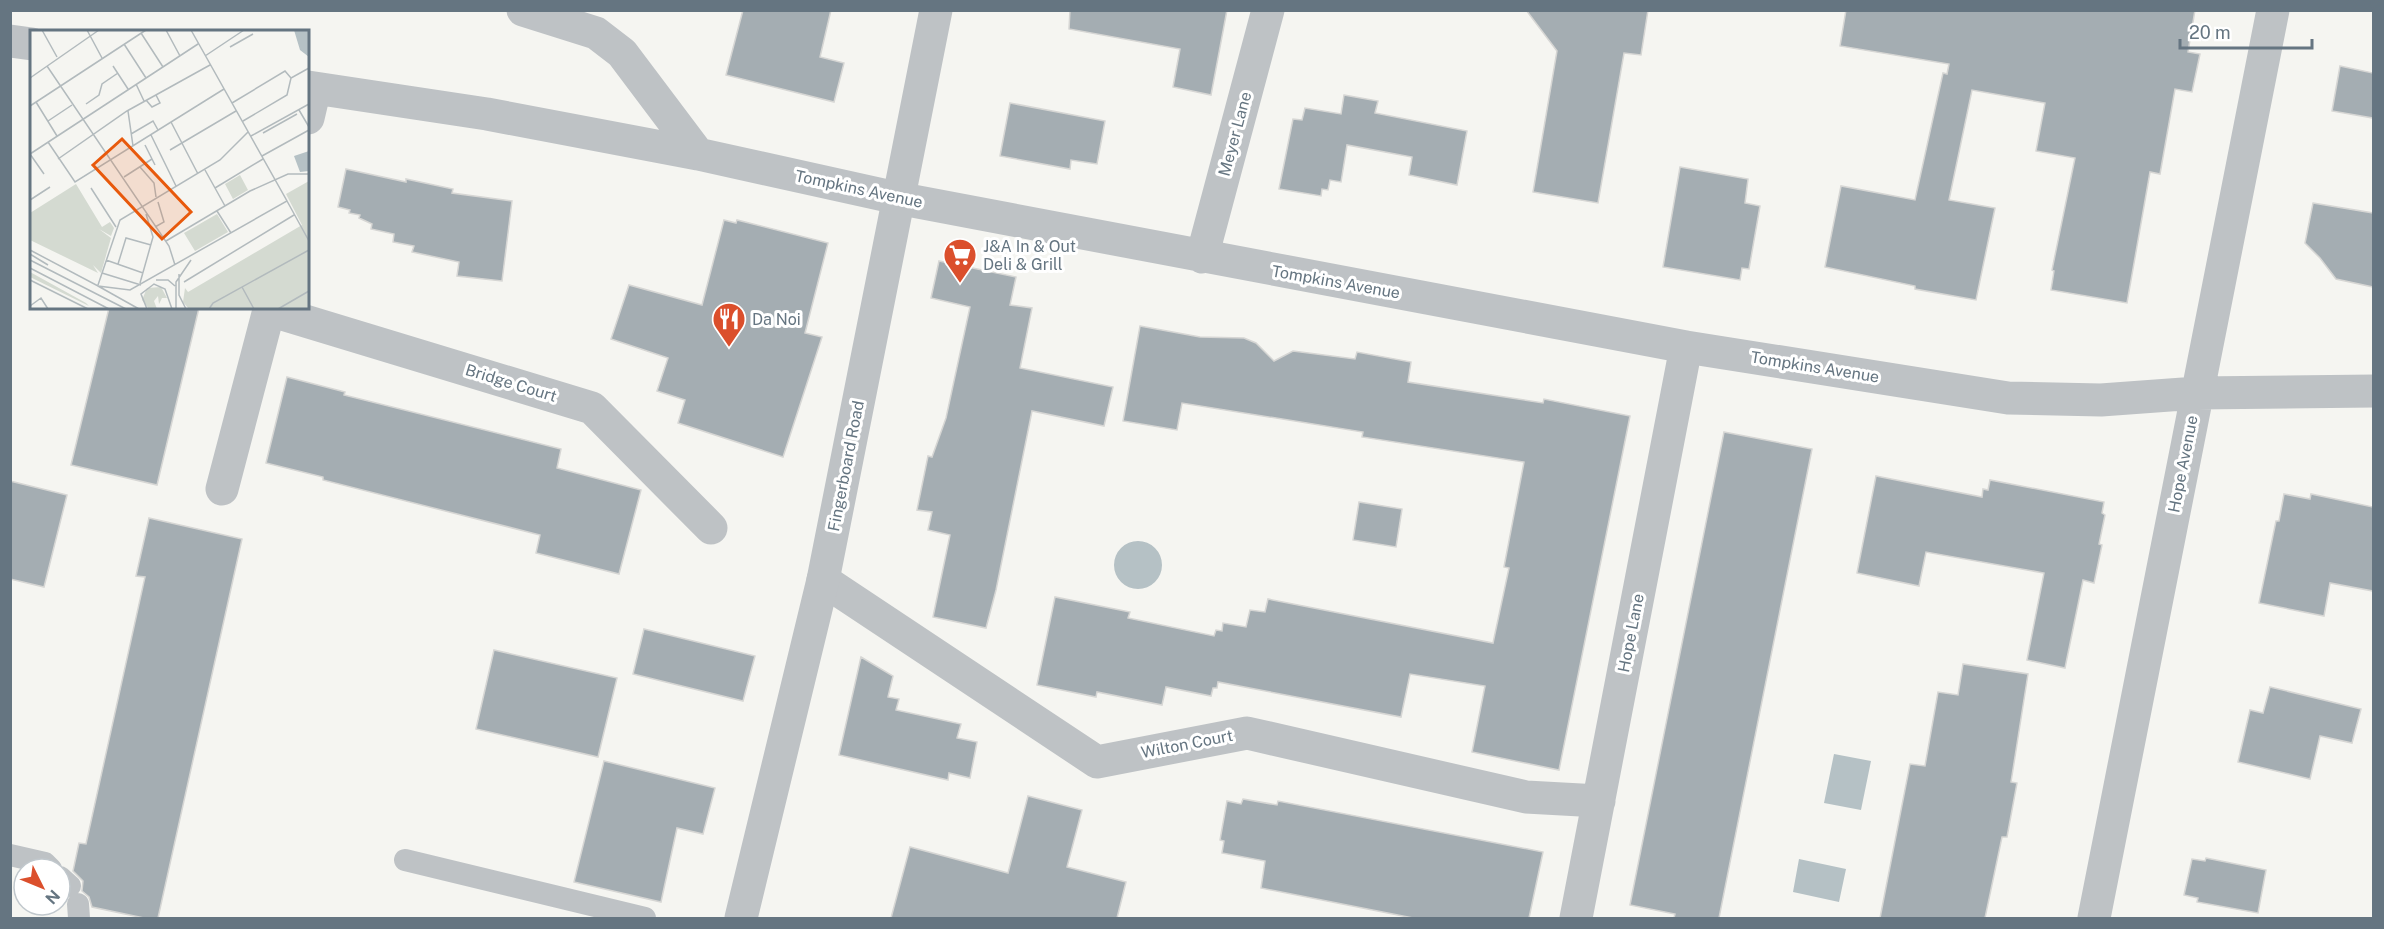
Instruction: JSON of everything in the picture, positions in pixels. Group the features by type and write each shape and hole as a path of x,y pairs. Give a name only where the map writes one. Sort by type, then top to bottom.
{"street":[{"path":"523,10 596,33 622,53 698,154"},
{"name":"Fingerboard Road","path":"741,918 824,580 897,198 936,10"},
{"name":"Meyer Lane","path":"1202,257 1268,10"},
{"name":"Hope Avenue","path":"2094,918 2273,10"},
{"path":"10,41 30,44"},
{"name":"Tompkins Avenue","path":"310,98 487,114 698,154 897,198 1202,257 1686,347 2008,398 2101,400 2197,393 2373,391"},
{"name":"Bridge Court","path":"222,489 269,309 592,408 711,528"},
{"name":"Hope Lane","path":"1576,918 1686,347"},
{"name":"Wilton Court","path":"824,580 1096,762 1247,733 1526,797 1599,801"}],"lane":[{"path":"405,860 645,918"}],"shaded area":[{"path":"1133,541 1143,541 1155,548 1162,560 1162,570 1155,582 1143,589 1133,589 1118,578 1114,570 1114,560 1125,545"},
{"path":"1834,754 1871,761 1861,810 1824,803"},
{"path":"1799,859 1846,869 1839,902 1793,892"}],"building":[{"path":"743,10 831,10 820,57 844,63 834,102 726,75"},
{"path":"1070,10 1227,10 1211,95 1173,87 1180,49 1069,29"},
{"path":"1526,10 1648,10 1641,55 1624,53 1598,203 1533,192 1557,51"},
{"path":"1846,10 2195,10 2188,52 2200,54 2192,92 2175,89 2160,174 2150,172 2127,303 2051,290 2054,271 2052,270 2075,158 2036,151 2045,103 1972,90 1949,200 1995,208 1976,300 1915,289 1915,286 1825,267 1841,186 1915,200 1943,73 1947,74 1949,64 1840,46"},
{"path":"2340,66 2373,73 2373,118 2332,111"},
{"path":"1344,95 1378,101 1375,113 1467,131 1457,185 1409,175 1412,157 1347,145 1341,182 1330,180 1328,190 1322,189 1321,196 1279,189 1293,119 1302,120 1305,108 1341,114"},
{"path":"1010,103 1105,121 1097,164 1071,160 1070,169 1000,156"},
{"path":"1680,167 1748,179 1745,203 1760,206 1749,269 1742,268 1740,280 1663,267"},
{"path":"346,169 453,189 452,193 512,201 502,281 457,276 459,262 412,252 414,246 393,242 394,234 371,229 372,224 359,218 360,215 349,213 350,210 338,207"},
{"path":"2313,203 2373,213 2373,287 2336,279 2305,243"},
{"path":"724,220 736,223 737,220 828,243 805,333 822,337 783,457 678,423 685,400 657,391 668,358 611,339 629,285 702,305"},
{"path":"939,261 1016,277 1010,305 1032,308 1020,368 1113,387 1104,426 1032,411 996,590 986,628 933,617 950,535 928,530 932,512 917,510 928,456 932,457 946,418 970,307 931,298"},
{"path":"109,309 199,309 157,485 71,465"},
{"path":"1140,326 1200,337 1244,338 1256,343 1274,361 1293,351 1355,359 1357,352 1411,362 1408,382 1543,403 1544,399 1630,416 1559,770 1472,752 1485,686 1410,674 1401,717 1218,682 1211,696 1166,687 1162,705 1097,692 1096,697 1037,685 1055,597 1130,612 1128,618 1214,636 1216,630 1222,631 1223,623 1246,627 1250,610 1265,612 1268,599 1493,643 1509,568 1504,567 1524,462 1362,437 1363,432 1182,403 1177,430 1123,421"},
{"path":"287,377 345,392 344,395 561,449 557,468 641,490 619,574 536,553 540,535 323,480 323,477 266,463"},
{"path":"1724,432 1812,449 1719,918 1674,918 1675,914 1630,905"},
{"path":"1876,476 1982,497 1983,489 1988,490 1990,480 2104,502 2102,513 2105,515 2099,544 2102,545 2094,583 2083,580 2065,668 2027,660 2044,573 1926,552 1919,586 1857,573"},
{"path":"10,481 67,495 44,587 10,579"},
{"path":"2284,494 2310,499 2311,494 2373,507 2373,591 2330,583 2324,616 2259,603"},
{"path":"1359,502 1402,509 1396,547 1353,540"},
{"path":"149,518 242,539 158,918 144,918 92,907 89,897 82,891 83,881 73,871 79,843 86,844 145,577 136,576"},
{"path":"644,629 755,656 743,701 633,674"},
{"path":"494,650 617,678 598,757 476,729"},
{"path":"861,657 893,676 888,697 899,699 896,710 961,724 957,738 977,742 970,778 949,773 948,780 839,755"},
{"path":"1963,664 2028,674 2011,782 2017,783 2007,837 2002,837 1985,918 1880,918 1910,764 1925,766 1938,692 1958,695"},
{"path":"2270,687 2361,709 2352,743 2320,736 2310,779 2238,762 2250,710 2263,713"},
{"path":"604,761 715,788 703,834 677,828 661,902 574,882"},
{"path":"1028,796 1082,810 1067,867 1126,882 1117,918 891,918 910,847 1008,873"},
{"path":"1243,799 1277,805 1278,801 1543,852 1529,918 1413,918 1261,888 1265,861 1222,853 1224,841 1220,840 1227,801 1241,804"},
{"path":"2206,858 2266,870 2258,913 2197,902 2198,898 2184,895 2192,859 2205,861"}],"place":[{"name":"J&A In & Out Deli & Grill","path":"960,284"},
{"name":"Da Noi","path":"729,348"}]}
